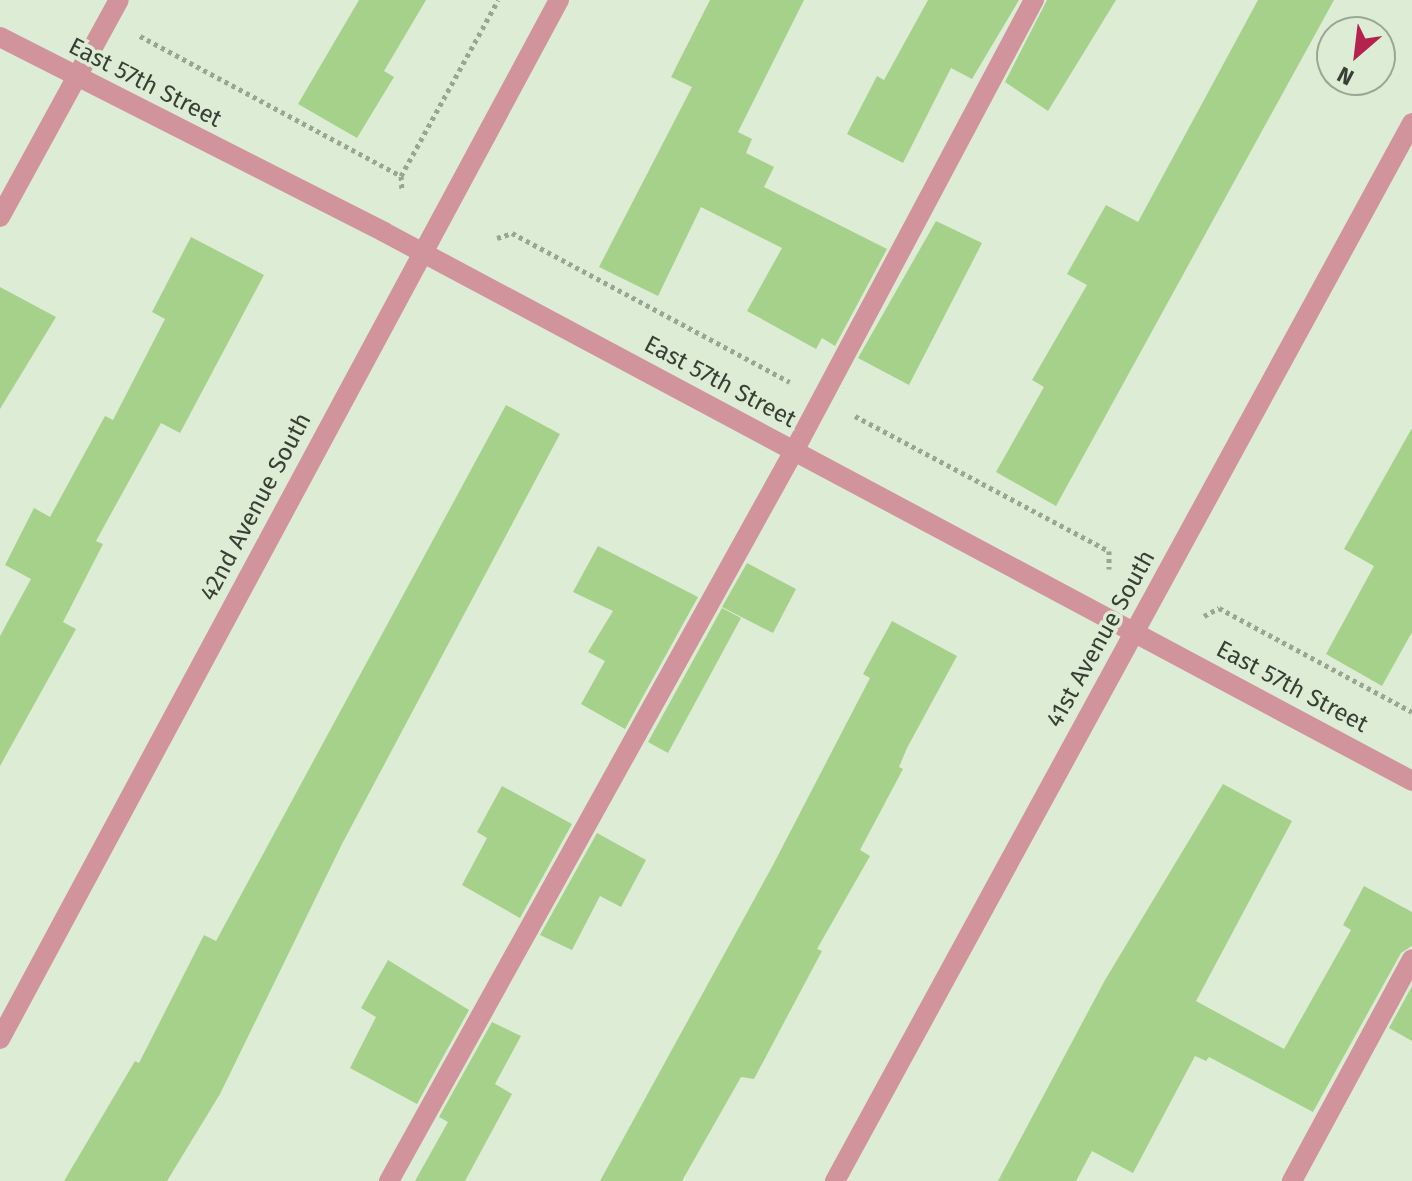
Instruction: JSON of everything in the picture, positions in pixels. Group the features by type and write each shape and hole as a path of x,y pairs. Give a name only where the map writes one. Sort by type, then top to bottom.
{"street":[{"path":"0,217 119,0"},
{"name":"42nd Avenue South","path":"0,1039 559,0"},
{"path":"389,1181 794,451 1034,0"},
{"name":"East 57th Street","path":"0,37 422,254 1412,781"},
{"name":"41st Avenue South","path":"835,1181 1412,123"},
{"path":"1292,1181 1412,959"}],"path":[{"path":"402,189 401,176 498,0"},
{"path":"109,20 401,176"},
{"path":"1204,616 1219,608 1412,712"}],"building":[{"path":"359,0 426,0 384,71 394,77 357,138 298,104"},
{"path":"710,0 804,0 738,132 752,139 746,153 774,167 764,187 887,249 835,346 822,338 816,349 747,311 782,248 701,207 658,296 599,267 692,87 671,77"},
{"path":"928,0 1019,0 972,79 951,68 903,163 847,134 877,76 884,80"},
{"path":"1047,0 1116,0 1048,111 1005,82"},
{"path":"1258,0 1334,0 1325,16 1316,16 1316,33 1056,506 996,472 1044,387 1032,380 1087,285 1067,274 1106,205 1138,222"},
{"path":"936,221 982,243 909,385 858,358"},
{"path":"191,237 264,275 180,433 161,423 96,541 103,544 63,622 76,629 0,766 0,636 31,579 5,565 34,508 50,517 105,416 113,420 165,319 152,312"},
{"path":"0,287 56,317 0,409"},
{"path":"506,405 560,434 342,844 220,1094 167,1181 64,1181 135,1061 139,1063 204,935 216,941"},
{"path":"1412,428 1412,632 1382,686 1326,654 1374,566 1344,549"},
{"path":"598,546 698,597 625,729 581,704 605,661 588,652 613,611 573,592"},
{"path":"747,563 796,589 773,633 722,607"},
{"path":"722,608 741,618 668,753 648,742"},
{"path":"892,621 957,656 907,748 899,767 903,769 860,850 870,856 817,949 822,951 754,1079 741,1077 682,1181 600,1181 773,865 870,678 863,674"},
{"path":"1223,784 1292,821 1196,1001 1284,1049 1351,930 1343,925 1364,886 1412,912 1412,946 1401,953 1313,1112 1209,1057 1206,1061 1195,1056 1133,1173 1092,1151 1076,1181 998,1181 1105,980"},
{"path":"502,786 572,824 520,918 462,885 487,838 477,832"},
{"path":"597,833 646,860 621,907 600,896 572,950 540,935"},
{"path":"388,960 469,1010 417,1104 350,1068 376,1017 361,1008"},
{"path":"1412,986 1412,1041 1389,1028"},
{"path":"492,1022 521,1036 495,1084 512,1094 465,1181 415,1181 448,1122 439,1117"}]}
